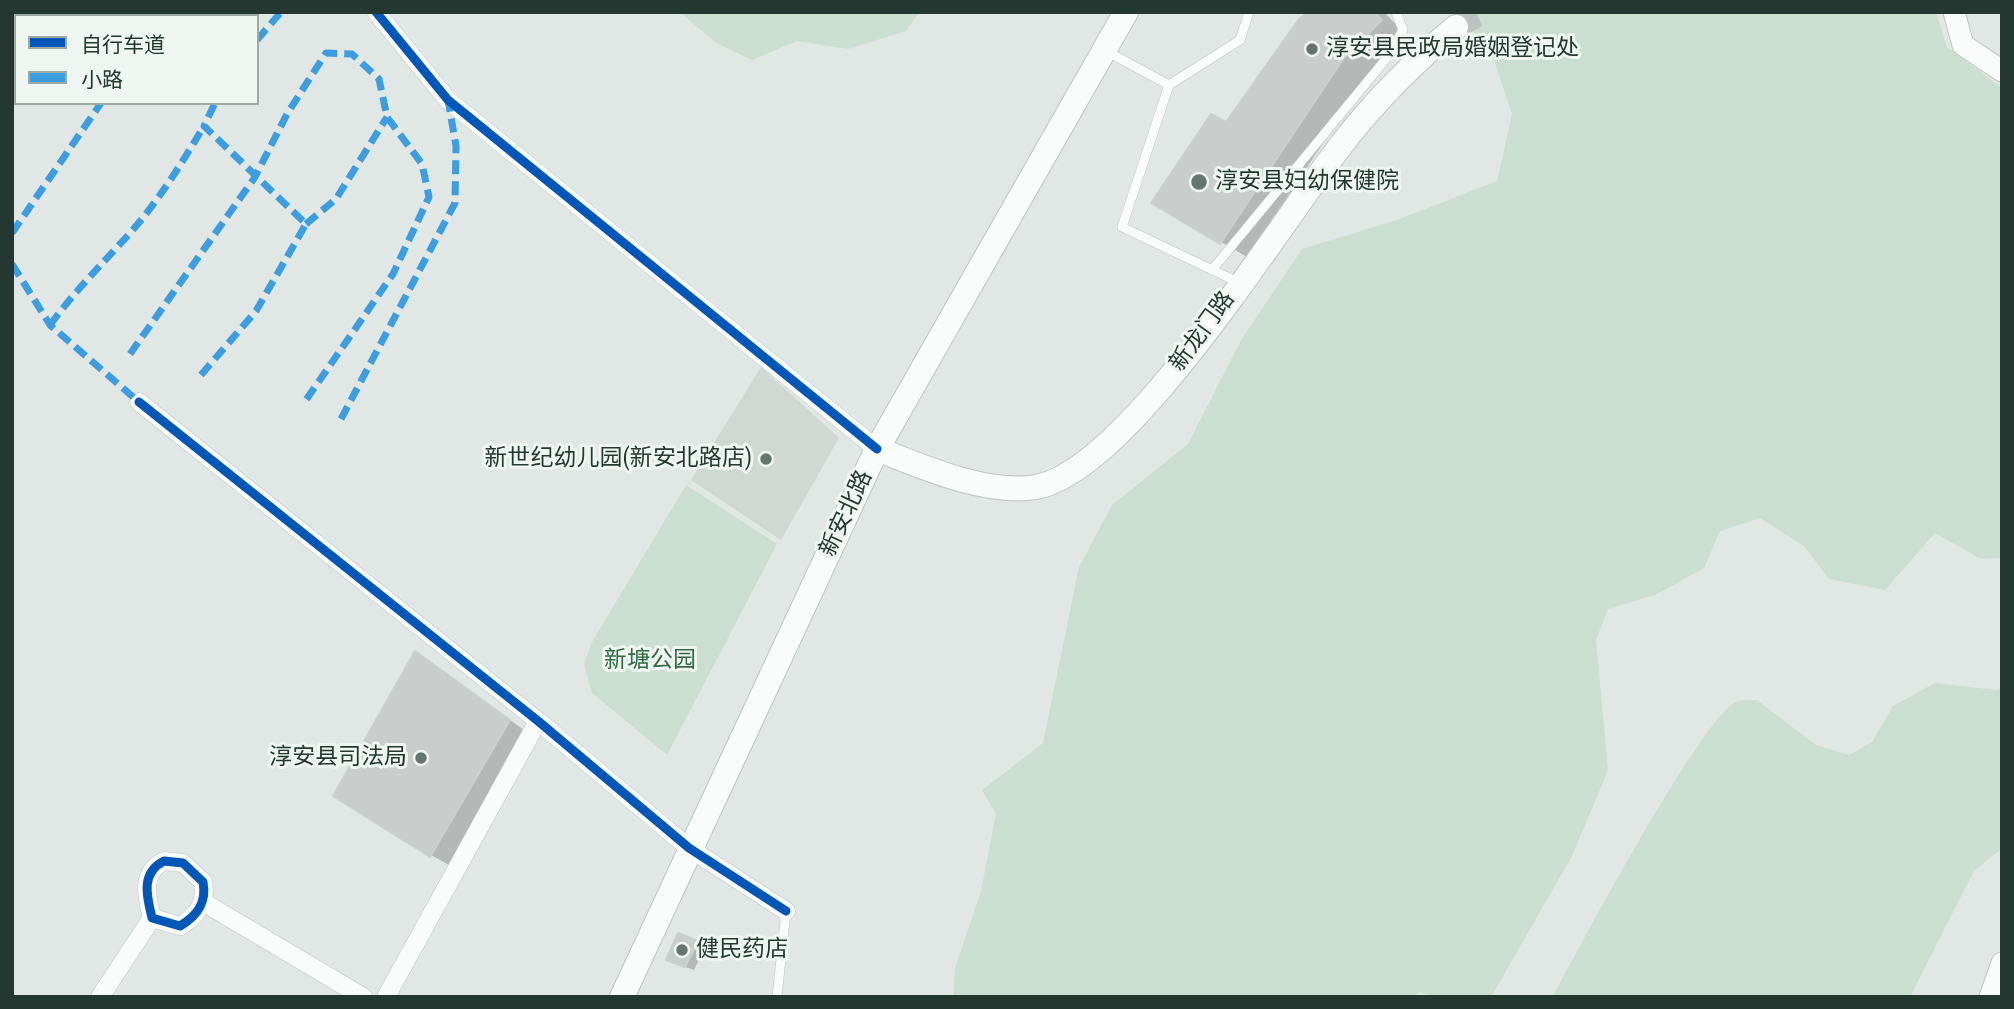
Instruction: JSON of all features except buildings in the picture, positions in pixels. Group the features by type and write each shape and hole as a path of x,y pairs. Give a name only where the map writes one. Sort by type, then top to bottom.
{"main road":[{"name":"新安北路","path":"622,997 689,848 877,449 1126,12"},
{"name":"新龙门路","path":"877,449 941,474 998,486 1036,487 1077,471 1119,434 1164,385 1345,140 1378,100 1420,57 1457,27"}],"street":[{"path":"376,12 448,100 877,449"},
{"path":"1954,12 1964,45 2002,71"},
{"path":"139,402 538,721 689,848 786,911"},
{"path":"386,997 538,721"},
{"path":"164,861 183,863 199,878 205,890 203,902 193,918 180,926 152,918 145,898 154,869 164,861"},
{"path":"203,902 363,997"},
{"path":"100,997 152,918"},
{"path":"1990,997 2002,963"}],"lane":[{"path":"1240,283 1122,227 1169,85 1240,40 1249,12"},
{"path":"1212,270 1386,59 1403,30 1396,12"},
{"path":"1104,50 1169,85"},
{"path":"777,997 786,911"}],"shaded area":[{"name":"新世纪幼儿园(新安北路店)","path":"761,367 839,438 781,540 691,480"}],"green space":[{"path":"680,12 919,12 906,31 848,49 797,41 752,60 716,43"},
{"path":"1460,12 1936,12 1947,47 2002,88 2002,558 1981,559 1935,533 1885,590 1829,579 1804,546 1760,518 1720,531 1704,568 1655,595 1608,609 1596,640 1608,770 1572,856 1491,997 1434,997 1419,992 1414,997 953,997 955,968 981,891 996,814 982,790 1043,743 1079,567 1112,505 1188,444 1241,340 1302,249 1397,220 1497,181 1512,114 1494,60"},
{"name":"新塘公园","path":"686,485 777,544 667,755 592,693 584,664 592,642"},
{"path":"1935,683 1997,690 2002,687 2002,848 1974,871 1910,997 1553,997 1612,887 1669,790 1719,717 1736,702 1757,700 1816,745 1849,755 1872,742 1893,706"}],"tunnel":[{"path":"1456,27 1483,12"}],"marked path":[{"path":"259,38 281,12"},
{"path":"130,354 255,177 287,114 326,53 352,54 379,79 387,117 422,164 429,197 393,274 306,400"},
{"path":"341,419 455,203 456,146 448,100"},
{"path":"12,233 100,105"},
{"path":"201,375 256,311 306,224 204,126 214,105"},
{"path":"306,224 336,199 387,117"},
{"path":"50,325 151,207 204,126"},
{"path":"12,264 50,325 139,402"}],"cycle path":[{"path":"376,12 448,100 877,449"},
{"path":"139,402 538,721 689,848 786,911"},
{"path":"164,861 183,863 203,882 202,903 191,918 180,926 152,918 147,894 148,879 156,866 164,861"}],"place":[{"name":"淳安县民政局婚姻登记处","path":"1312,49"},
{"name":"淳安县妇幼保健院","path":"1199,182"},
{"name":"新世纪幼儿园(新安北路店)","path":"766,459"},
{"name":"淳安县司法局","path":"421,758"},
{"name":"健民药店","path":"682,950"}]}
